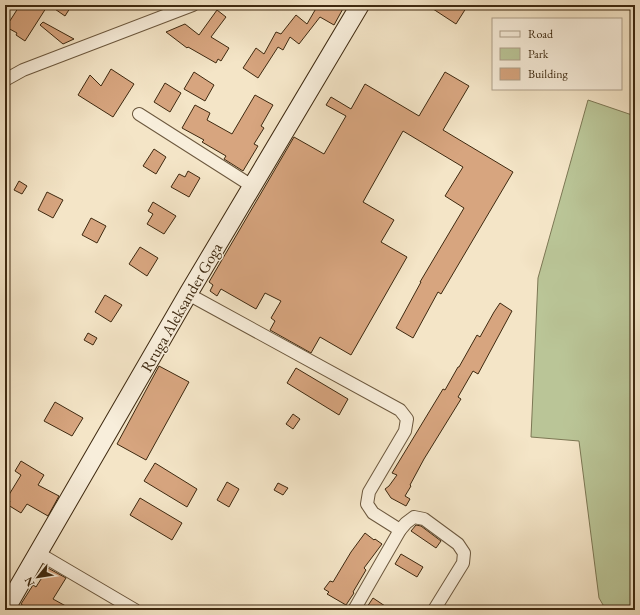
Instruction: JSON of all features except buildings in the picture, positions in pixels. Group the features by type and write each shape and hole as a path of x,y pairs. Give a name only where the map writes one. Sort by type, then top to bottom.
{"main road":[{"name":"Rruga Aleksander Goga","path":"5,610 188,294 360,5"}],"street":[{"path":"5,80 23,70 193,5"},
{"path":"139,114 252,186"},
{"path":"188,294 400,410 407,419 405,431 369,492 367,504 373,513 400,530"},
{"path":"354,610 400,530 414,517 424,518 458,544 464,553 463,563 434,610"},
{"path":"38,554 135,610"}],"green space":[{"path":"588,100 635,116 635,610 606,610 599,598 579,441 531,437 538,278"}]}
